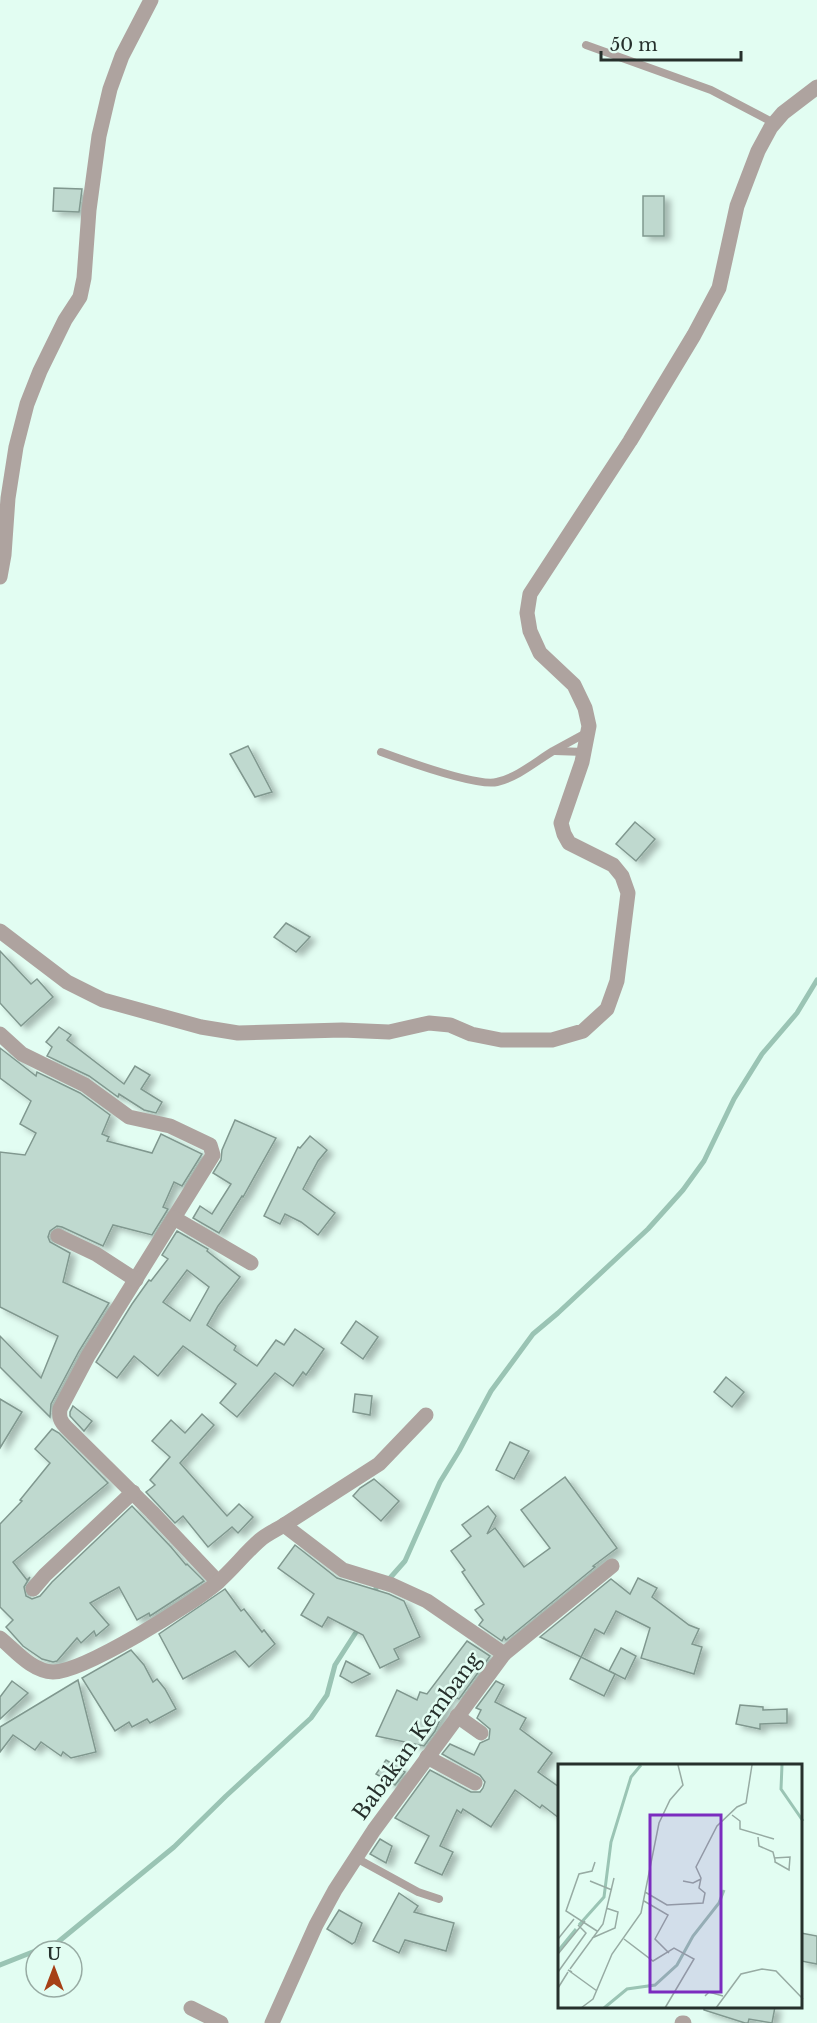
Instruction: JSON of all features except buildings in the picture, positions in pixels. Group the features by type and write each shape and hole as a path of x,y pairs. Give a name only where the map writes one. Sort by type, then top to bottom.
{"street":[{"path":"0,577 8,498 16,447 27,404 65,320 80,297 84,278 88,210 99,136 110,89 122,56 151,0"},
{"path":"0,931 68,982 103,1000 201,1028 238,1033 342,1030 389,1032 429,1023 450,1025 471,1034 501,1040 552,1040 583,1031 607,1009 617,981 628,893 622,876 614,865 569,843 564,834 561,823 584,752 589,726 585,708 574,685 540,653 530,631 526,613 530,594 630,441 694,335 719,288 737,206 758,151 774,123 796,102 817,87"},
{"path":"0,1034 22,1054 85,1085 129,1117 170,1126 210,1144 213,1155 88,1356 60,1409 59,1416 66,1427 133,1492 218,1582"},
{"path":"174,1218 251,1263"},
{"path":"58,1236 96,1254 136,1280"},
{"path":"0,1638 26,1661 53,1672 96,1658 175,1612 218,1582 262,1539 379,1464 426,1415"},
{"path":"33,1589 133,1492"},
{"name":"Babakan Kembang","path":"272,2023 316,1925 356,1858 374,1830 504,1654 427,1601 392,1585 343,1570 284,1526"},
{"path":"504,1654 612,1566"},
{"path":"458,1716 481,1733"},
{"path":"428,1757 475,1783"},
{"path":"191,2008 221,2023"}],"lane":[{"path":"586,45 711,90 774,123"},
{"path":"381,752 409,763 464,778 494,783 517,774 588,733"},
{"path":"554,751 584,752"},
{"path":"356,1858 418,1892 439,1899"}],"waterway":[{"path":"374,1596 377,1585 390,1578 405,1561 440,1482 491,1391 533,1334 648,1229 683,1190 704,1161 734,1099 762,1054 797,1013 817,980"},
{"path":"0,1965 58,1942 174,1847 311,1718 327,1695 335,1665 360,1626"}]}
